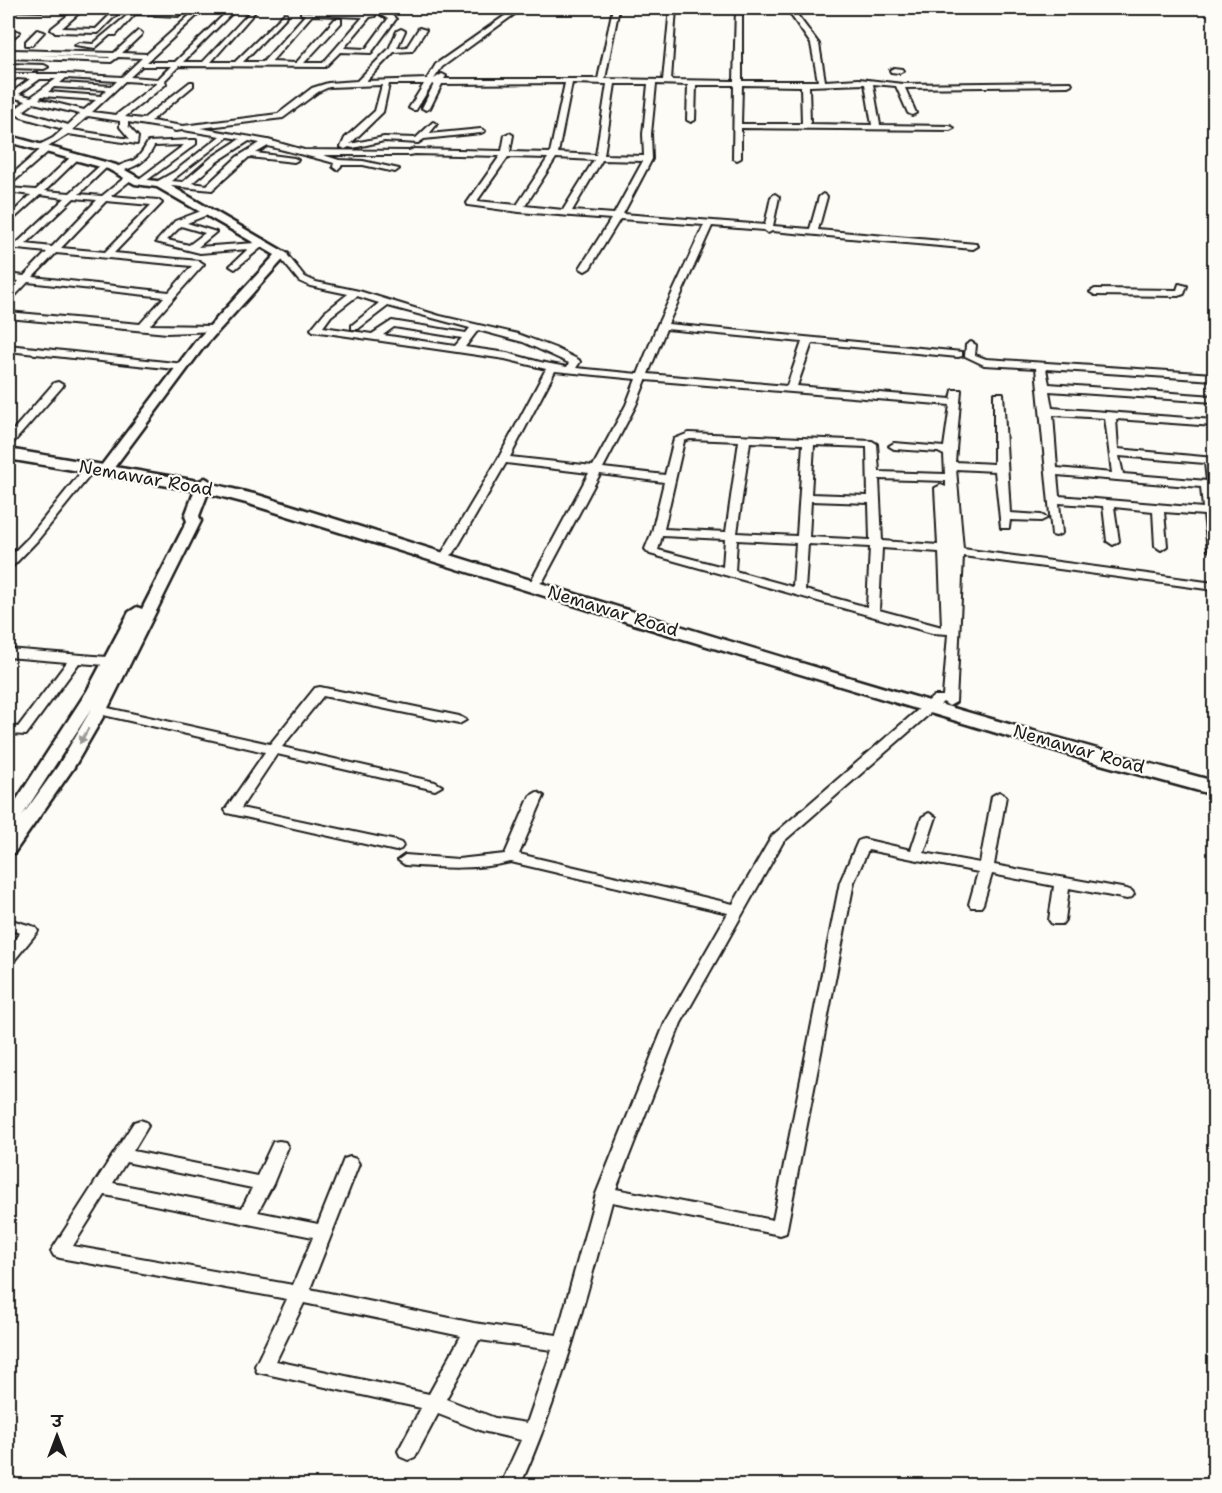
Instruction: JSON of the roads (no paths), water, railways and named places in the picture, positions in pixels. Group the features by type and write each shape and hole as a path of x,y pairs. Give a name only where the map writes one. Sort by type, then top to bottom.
{"highway":[{"name":"Nemawar Road","path":"8,452 204,484 292,505 940,702 1090,754 1215,788"},
{"name":"Nemawar Road","path":"204,484 654,624 1215,777"}],"street":[{"path":"8,8 103,9 178,14 183,8"},
{"path":"8,182 202,8"},
{"path":"93,134 99,130 99,126 126,113 169,82 174,65 234,8"},
{"path":"385,15 391,8"},
{"path":"413,108 439,66 520,8"},
{"path":"426,108 439,82 460,59 531,8"},
{"path":"601,82 616,8"},
{"path":"667,83 673,8"},
{"path":"737,158 739,8"},
{"path":"789,8 814,44 822,83"},
{"path":"78,10 55,30 98,32 117,11"},
{"path":"204,66 252,12"},
{"path":"266,64 306,14 385,15 392,19 368,51 339,50"},
{"path":"113,33 132,15"},
{"path":"237,64 285,15"},
{"path":"139,64 325,65 367,17"},
{"path":"298,65 338,21"},
{"path":"93,77 146,25"},
{"path":"392,50 409,49 422,30"},
{"path":"360,83 392,50 401,31"},
{"path":"16,32 20,42 40,32"},
{"path":"80,33 70,44 95,46 108,33 138,33"},
{"path":"9,55 148,56"},
{"path":"8,66 90,68"},
{"path":"8,82 11,76 64,76 190,84 144,123"},
{"path":"64,76 18,111 64,132 106,145 116,140"},
{"path":"10,94 38,77"},
{"path":"519,209 553,156 569,81"},
{"path":"175,129 280,116 315,90 328,85 360,83 569,81 739,84 869,82 899,84 900,86 1068,84"},
{"path":"345,147 348,140 379,112 386,82"},
{"path":"566,213 600,156 611,82"},
{"path":"869,82 876,127"},
{"path":"585,268 618,217 648,159 646,134 652,83"},
{"path":"691,120 692,83"},
{"path":"805,84 806,126"},
{"path":"52,85 114,88"},
{"path":"900,86 912,113"},
{"path":"10,94 102,98"},
{"path":"36,96 59,108 175,129 268,142 305,152 338,165 363,163 395,169"},
{"path":"64,132 93,134 134,142 134,137 116,118"},
{"path":"305,152 384,139 416,141 433,124"},
{"path":"738,126 950,128"},
{"path":"422,137 481,131"},
{"path":"8,298 104,198 204,133"},
{"path":"509,135 506,154 471,203 519,209 973,246"},
{"path":"162,185 225,136"},
{"path":"184,185 215,159 248,138"},
{"path":"9,139 77,156 116,170 134,180 162,185 209,211 260,244 282,254 304,281 356,293 412,311 504,332 540,345 575,362 570,369"},
{"path":"116,170 145,157 151,144 192,142"},
{"path":"162,185 170,183 209,188 248,154 268,142"},
{"path":"327,150 648,159"},
{"path":"363,163 373,152"},
{"path":"248,154 294,160"},
{"path":"8,221 77,156"},
{"path":"19,246 104,165"},
{"path":"8,190 158,203 107,255"},
{"path":"768,230 775,197"},
{"path":"813,233 823,197"},
{"path":"209,211 178,223 169,230 161,242 189,249 260,244"},
{"path":"178,223 212,232 189,249"},
{"path":"537,581 631,405 662,326 709,223"},
{"path":"8,244 199,264 142,328"},
{"path":"235,266 260,244"},
{"path":"8,564 99,467 184,367 213,329 282,254"},
{"path":"8,277 172,295"},
{"path":"1095,292 1181,292 1182,286"},
{"path":"356,293 328,314 316,329 507,356 552,367 642,377 952,402"},
{"path":"355,327 387,302"},
{"path":"376,336 412,311"},
{"path":"8,315 142,328 213,329"},
{"path":"392,324 468,336"},
{"path":"662,326 958,354"},
{"path":"458,349 476,327"},
{"path":"791,390 808,340"},
{"path":"971,345 970,356 975,360 1215,377"},
{"path":"8,348 184,367"},
{"path":"1041,366 1047,411 1056,533"},
{"path":"448,554 503,459 552,367"},
{"path":"8,442 58,385"},
{"path":"1043,387 1215,399"},
{"path":"510,1485 534,1432 605,1194 673,1023 777,838 940,702 954,640 957,552 950,459 957,392"},
{"path":"999,395 1000,468 1005,521 1041,518"},
{"path":"1184,397 1185,422"},
{"path":"1047,411 1215,423"},
{"path":"1110,416 1118,477"},
{"path":"873,612 876,544 872,444 681,438 658,532 651,549 654,552 942,631 948,630 941,488"},
{"path":"729,572 731,536 745,439"},
{"path":"799,592 809,442"},
{"path":"894,446 940,449 950,459 1000,468"},
{"path":"1113,452 1210,460 1209,512 1215,550"},
{"path":"503,459 670,479"},
{"path":"1052,471 1211,485"},
{"path":"873,475 951,478"},
{"path":"8,849 66,767 99,710 118,662 194,521 192,516 204,484"},
{"path":"805,497 874,500"},
{"path":"1054,499 1209,512"},
{"path":"1108,503 1113,542"},
{"path":"1158,508 1161,546"},
{"path":"658,532 943,549 1215,586"},
{"path":"8,654 118,662"},
{"path":"8,730 21,732 75,659"},
{"path":"8,825 95,691 118,662"},
{"path":"396,846 232,810 274,748 320,690 459,720"},
{"path":"99,710 435,786"},
{"path":"510,857 537,796"},
{"path":"976,904 986,869 999,796"},
{"path":"916,856 929,817"},
{"path":"605,1194 780,1228 847,882 863,844 916,856 1127,894"},
{"path":"405,860 460,864 487,863 510,857 738,910"},
{"path":"1057,920 1062,883"},
{"path":"8,924 30,931 8,957"},
{"path":"140,1126 60,1251 299,1294 474,1331 562,1344"},
{"path":"248,1215 279,1147"},
{"path":"123,1155 264,1184"},
{"path":"350,1164 299,1294 264,1366 434,1403 509,1430 534,1432"},
{"path":"101,1187 325,1232"},
{"path":"408,1451 474,1331"}]}
